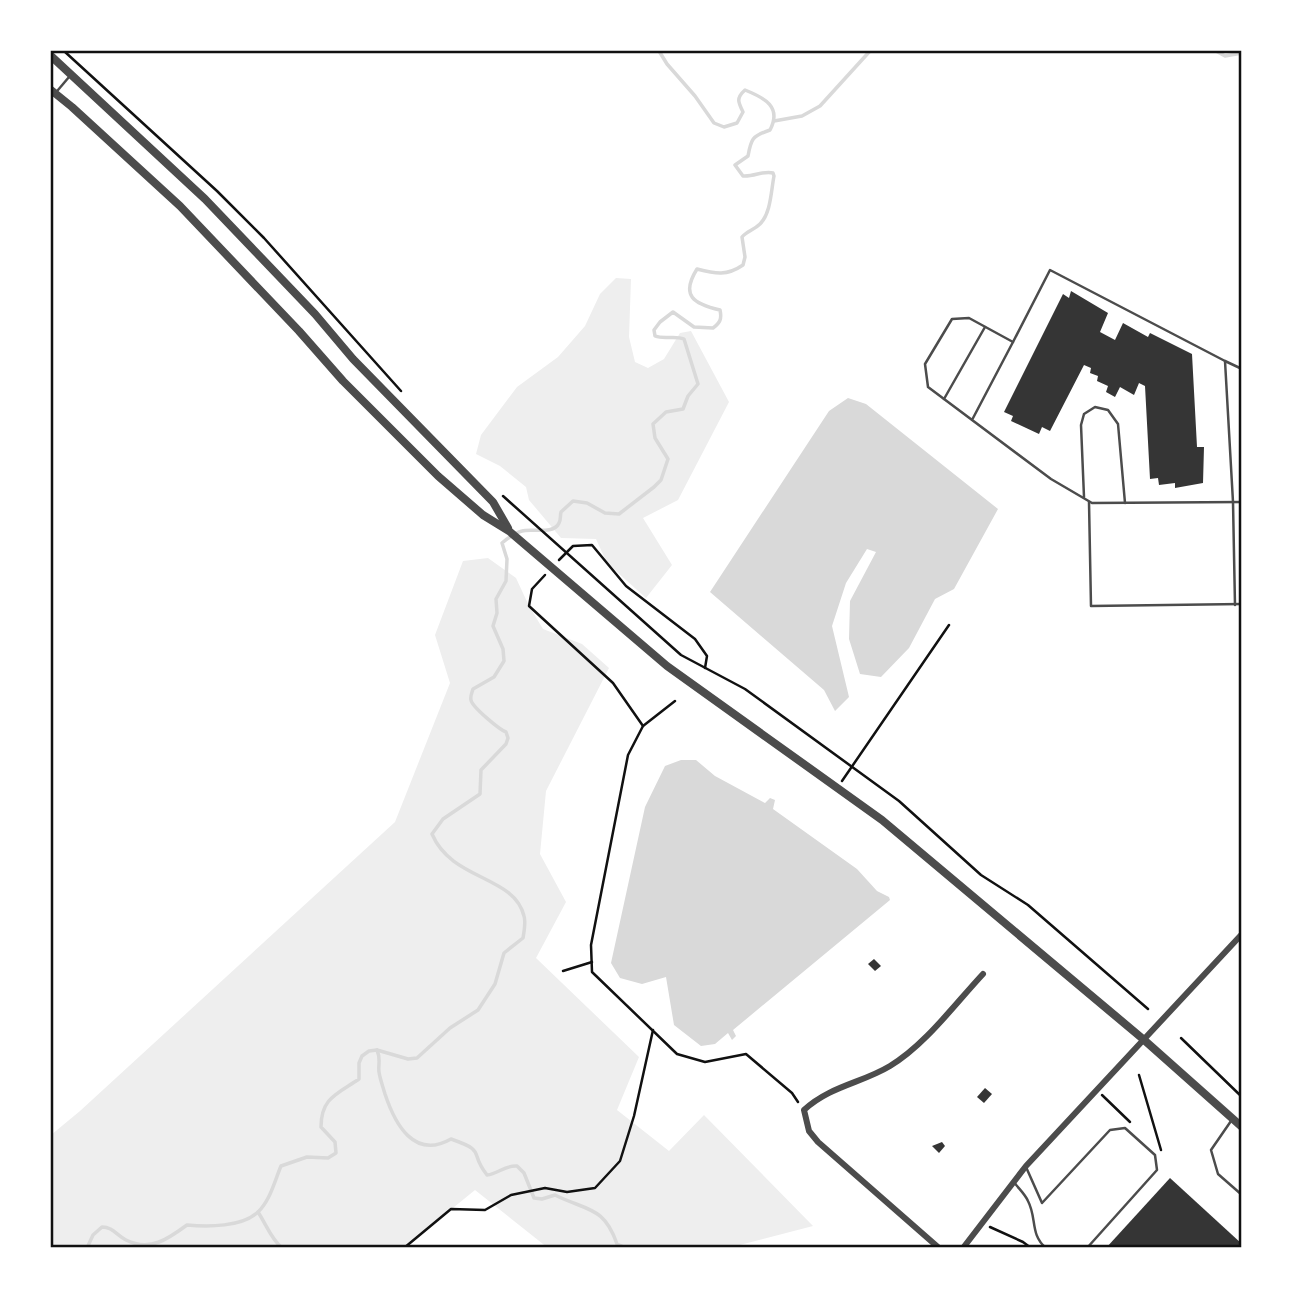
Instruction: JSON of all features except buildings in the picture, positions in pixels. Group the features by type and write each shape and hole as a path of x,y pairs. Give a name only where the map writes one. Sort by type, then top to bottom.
{"street":[{"path":"51,56 223,217 353,359 493,502 509,531"},
{"path":"52,94 72,107 180,206 343,381 438,476 483,515 509,531 667,666 882,820 1143,1039 1242,1127"},
{"path":"963,1248 1026,1166 1242,934"},
{"path":"939,1248 818,1142 809,1131 804,1110 827,1094 889,1067 912,1050 983,974"}],"lane":[{"path":"52,94 71,74"},
{"path":"972,420 1050,270 1242,369"},
{"path":"1013,342 969,318 952,320 925,364 928,387 1051,479 1090,502 1242,502"},
{"path":"944,399 985,327"},
{"path":"1225,362 1233,502 1235,605"},
{"path":"1084,499 1081,425 1084,414 1096,407 1108,410 1118,424 1125,503"},
{"path":"1090,502 1091,606 1242,604"},
{"path":"1233,1118 1211,1150 1218,1174 1242,1195"},
{"path":"1026,1166 1042,1203 1110,1130 1125,1128 1155,1155 1157,1170 1087,1248"},
{"path":"1014,1182 1029,1202 1038,1242 1046,1248"}],"path":[{"path":"516,508 681,655 745,689 899,801 981,875 1028,905 1148,1009"},
{"path":"837,788 949,625"},
{"path":"675,701 643,726 628,755 591,945 592,972 677,1054 705,1062 746,1054 792,1093 804,1110"},
{"path":"563,971 592,962"},
{"path":"404,1248 451,1209 485,1210 511,1195 540,1189 567,1192 595,1188 620,1161 635,1116 653,1030"},
{"path":"1181,1038 1242,1097"},
{"path":"1139,1076 1161,1150 1153,1143"},
{"path":"1097,1090 1136,1127"},
{"path":"982,1224 1031,1248"}],"shaded area":[{"path":"616,278 631,279 629,337 635,362 648,368 664,359 680,333 691,331 729,402 678,500 643,518 672,565 646,598 607,563 596,539 561,538 529,500 526,487 500,466 476,454 481,435 517,387 558,357 585,326 600,294"},
{"path":"848,398 866,404 998,509 954,589 935,599 909,648 881,677 860,674 849,639 850,601 876,552 867,549 846,583 832,626 849,697 835,711 824,690 710,592 829,411"},
{"path":"488,558 516,578 543,629 582,644 609,668 546,791 540,854 566,902 536,958 639,1057 617,1110 669,1151 704,1115 813,1226 728,1248 548,1248 475,1190 404,1248 51,1248 51,1135 395,822 450,683 435,635 463,561"},
{"path":"681,760 696,760 715,776 765,803 770,798 775,800 773,809 857,869 877,891 890,900 733,1030 736,1036 732,1040 728,1033 715,1044 701,1046 674,1025 666,977 642,984 620,978 611,963 645,807 665,766"}],"waterway":[{"path":"87,1248 93,1235 102,1227 143,1245 166,1239 187,1225 224,1225 251,1217 266,1202 281,1166 307,1157 328,1158 336,1153 335,1142 321,1127 324,1109 337,1093 359,1079 362,1056 377,1050 408,1059 417,1058 450,1028 478,1010 495,984 504,953 523,938 525,918 518,903 496,884 453,861 441,849 432,834 443,819 480,794 481,770 506,744 508,738 506,732 481,713 471,699 473,689 494,677 504,661 503,649 493,626 497,613 496,599 506,581 507,559 502,543 522,531 556,527 560,522 561,512 573,501 587,503 605,513 619,514 661,480 668,459 655,438 653,424 666,412 683,409 688,396 698,384 684,339 655,336 654,330 673,312 694,327 713,328 717,324 721,318 720,310 703,305 692,297 692,278 697,269 721,273 743,265 745,257 742,237 764,219 774,176 773,173 766,172 743,176 735,165 748,156 753,139 770,130 774,115 770,104 745,90 739,98 743,112 737,123 724,127 714,123 659,51"},
{"path":"774,121 802,116 820,106 870,51"},
{"path":"1216,51 1225,56 1242,53"},
{"path":"377,1050 379,1075 385,1094 394,1117 408,1136 426,1145 451,1139 470,1147 487,1175 517,1166 524,1173 534,1198 542,1199 555,1195 593,1211 606,1223 617,1244 626,1248"},
{"path":"258,1212 282,1248"}]}
